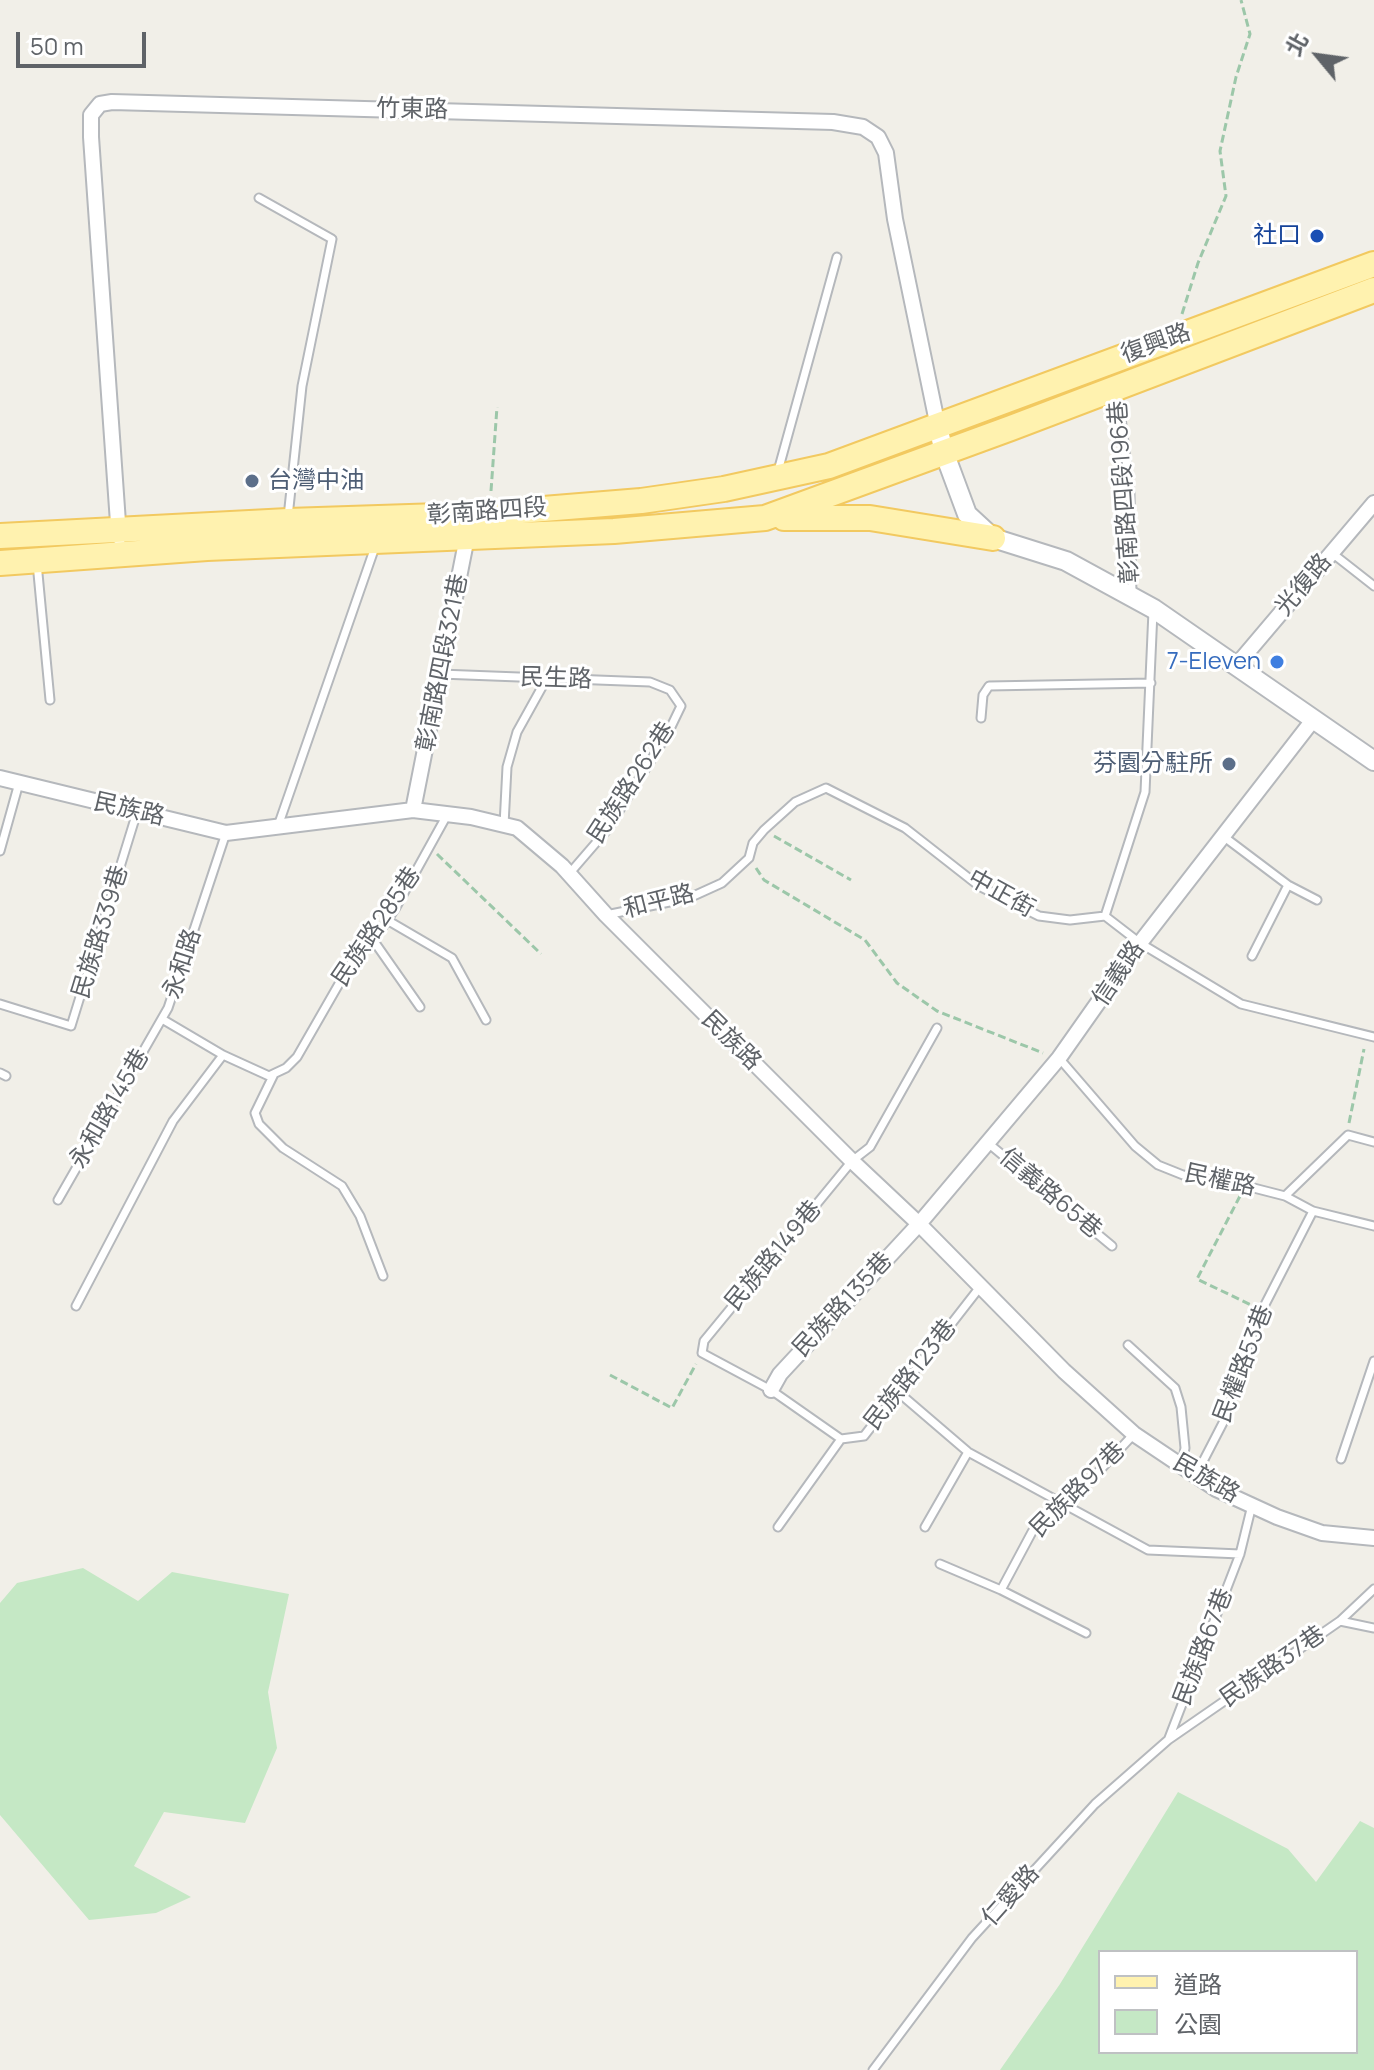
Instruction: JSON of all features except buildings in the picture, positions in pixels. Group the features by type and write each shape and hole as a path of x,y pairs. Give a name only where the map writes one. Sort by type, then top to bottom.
{"main road":[{"name":"復興路","path":"938,427 1374,264"},
{"name":"復興路","path":"944,452 1374,290"},
{"name":"彰南路四段","path":"0,536 119,529 288,533 377,541 475,522 724,489 829,466 938,427"},
{"name":"彰南路四段","path":"0,563 120,555 288,533 475,522 614,531 765,518 944,452"},
{"path":"765,518 870,518 993,538"}],"street":[{"name":"竹東路","path":"120,555 91,126 91,115 100,104 112,102 803,121 863,127 878,137 886,153 895,219 938,427"},
{"path":"938,427 967,514 993,538 1066,561 1154,609 1374,761"},
{"name":"光復路","path":"1235,667 1374,503"},
{"name":"彰南路四段321巷","path":"413,810 475,522"},
{"name":"信義路","path":"919,1224 1059,1058 1140,943 1313,720"},
{"name":"民族路","path":"0,778 226,833 413,810 517,828 569,874 606,915 1064,1371 1134,1434 1216,1489 1252,1505 1322,1533 1374,1538"},
{"name":"民族路135巷","path":"771,1390 780,1374 919,1224"}],"lane":[{"path":"259,198 332,239 302,386 288,533"},
{"path":"777,477 837,257"},
{"name":"彰南路四段196巷","path":"1118,387 1130,493 1132,597"},
{"path":"277,828 377,541"},
{"path":"1332,553 1374,586"},
{"path":"36,559 50,700"},
{"path":"1154,609 1145,792 1105,916 1140,943 1241,1004 1371,1037"},
{"name":"民生路","path":"440,674 650,682 670,690"},
{"path":"504,825 507,767 517,732 547,678"},
{"path":"981,718 983,695 989,686 1151,683"},
{"name":"民族路262巷","path":"569,874 607,830 668,733 681,706 670,690"},
{"path":"0,851 19,783"},
{"name":"中正街","path":"749,858 753,843 764,830 795,802 826,788 905,828 979,886 1039,916 1070,920 1105,916"},
{"name":"民族路339巷","path":"0,1004 71,1026 137,812"},
{"name":"民族路285巷","path":"274,1074 297,1057 363,942 387,920 447,814"},
{"name":"永和路","path":"226,833 162,1019 223,1055 269,1076 274,1074"},
{"path":"1223,835 1288,885 1317,900"},
{"name":"和平路","path":"606,915 689,898 722,883 749,858"},
{"path":"1252,956 1288,885"},
{"path":"387,920 452,958 486,1020"},
{"path":"371,937 420,1007"},
{"name":"永和路145巷","path":"58,1200 162,1019"},
{"name":"民族路149巷","path":"702,1353 704,1341 852,1161 870,1147 937,1028"},
{"path":"76,1306 173,1121 223,1055"},
{"name":"民權路","path":"1059,1058 1135,1146 1158,1165 1183,1175 1285,1196 1313,1211 1374,1226"},
{"path":"274,1074 255,1113 259,1124 283,1148 342,1186 360,1216 383,1276"},
{"path":"1285,1196 1348,1135 1374,1142"},
{"name":"信義路65巷","path":"988,1143 1112,1246"},
{"name":"民權路53巷","path":"1196,1475 1227,1415 1254,1326 1313,1211"},
{"name":"民族路123巷","path":"778,1527 841,1439 864,1436 980,1287"},
{"path":"1128,1345 1175,1388 1184,1434 1182,1467"},
{"path":"702,1353 771,1390 841,1439"},
{"path":"1341,1459 1374,1361"},
{"path":"898,1392 968,1452 1067,1505"},
{"name":"民族路97巷","path":"1001,1590 1032,1532 1045,1516 1067,1505 1134,1434"},
{"path":"925,1527 968,1452"},
{"name":"民族路67巷","path":"1067,1505 1148,1550 1240,1554"},
{"name":"民族路67巷","path":"1168,1740 1240,1554 1252,1505"},
{"path":"940,1564 1001,1590 1086,1633"},
{"name":"民族路37巷","path":"1168,1740 1340,1621 1374,1589"},
{"path":"1340,1621 1374,1628"},
{"name":"仁愛路","path":"873,2070 972,1938 1095,1804 1168,1740"}],"path":[{"path":"1175,337 1198,263 1226,196 1220,151 1236,77 1250,34 1241,0"},
{"path":"475,522 497,407"},
{"path":"764,830 851,880"},
{"path":"429,847 541,954"},
{"path":"749,858 764,880 865,940 897,983 937,1011 1059,1058"},
{"path":"1348,1135 1357,1079 1371,1037"},
{"path":"1246,1186 1197,1279 1262,1310"},
{"path":"610,1375 672,1408 702,1353"}],"green space":[{"path":"83,1568 138,1601 172,1572 289,1594 268,1692 277,1748 245,1823 164,1812 134,1866 191,1897 156,1913 89,1920 0,1815 0,1603 17,1583"},
{"path":"1178,1792 1288,1849 1316,1882 1360,1821 1374,1828 1374,2070 1000,2070 1060,1984"}],"place":[{"name":"社口","path":"1317,236"},
{"name":"台灣中油","path":"252,481"},
{"name":"7-Eleven","path":"1277,662"},
{"name":"芬園分駐所","path":"1229,764"}]}
